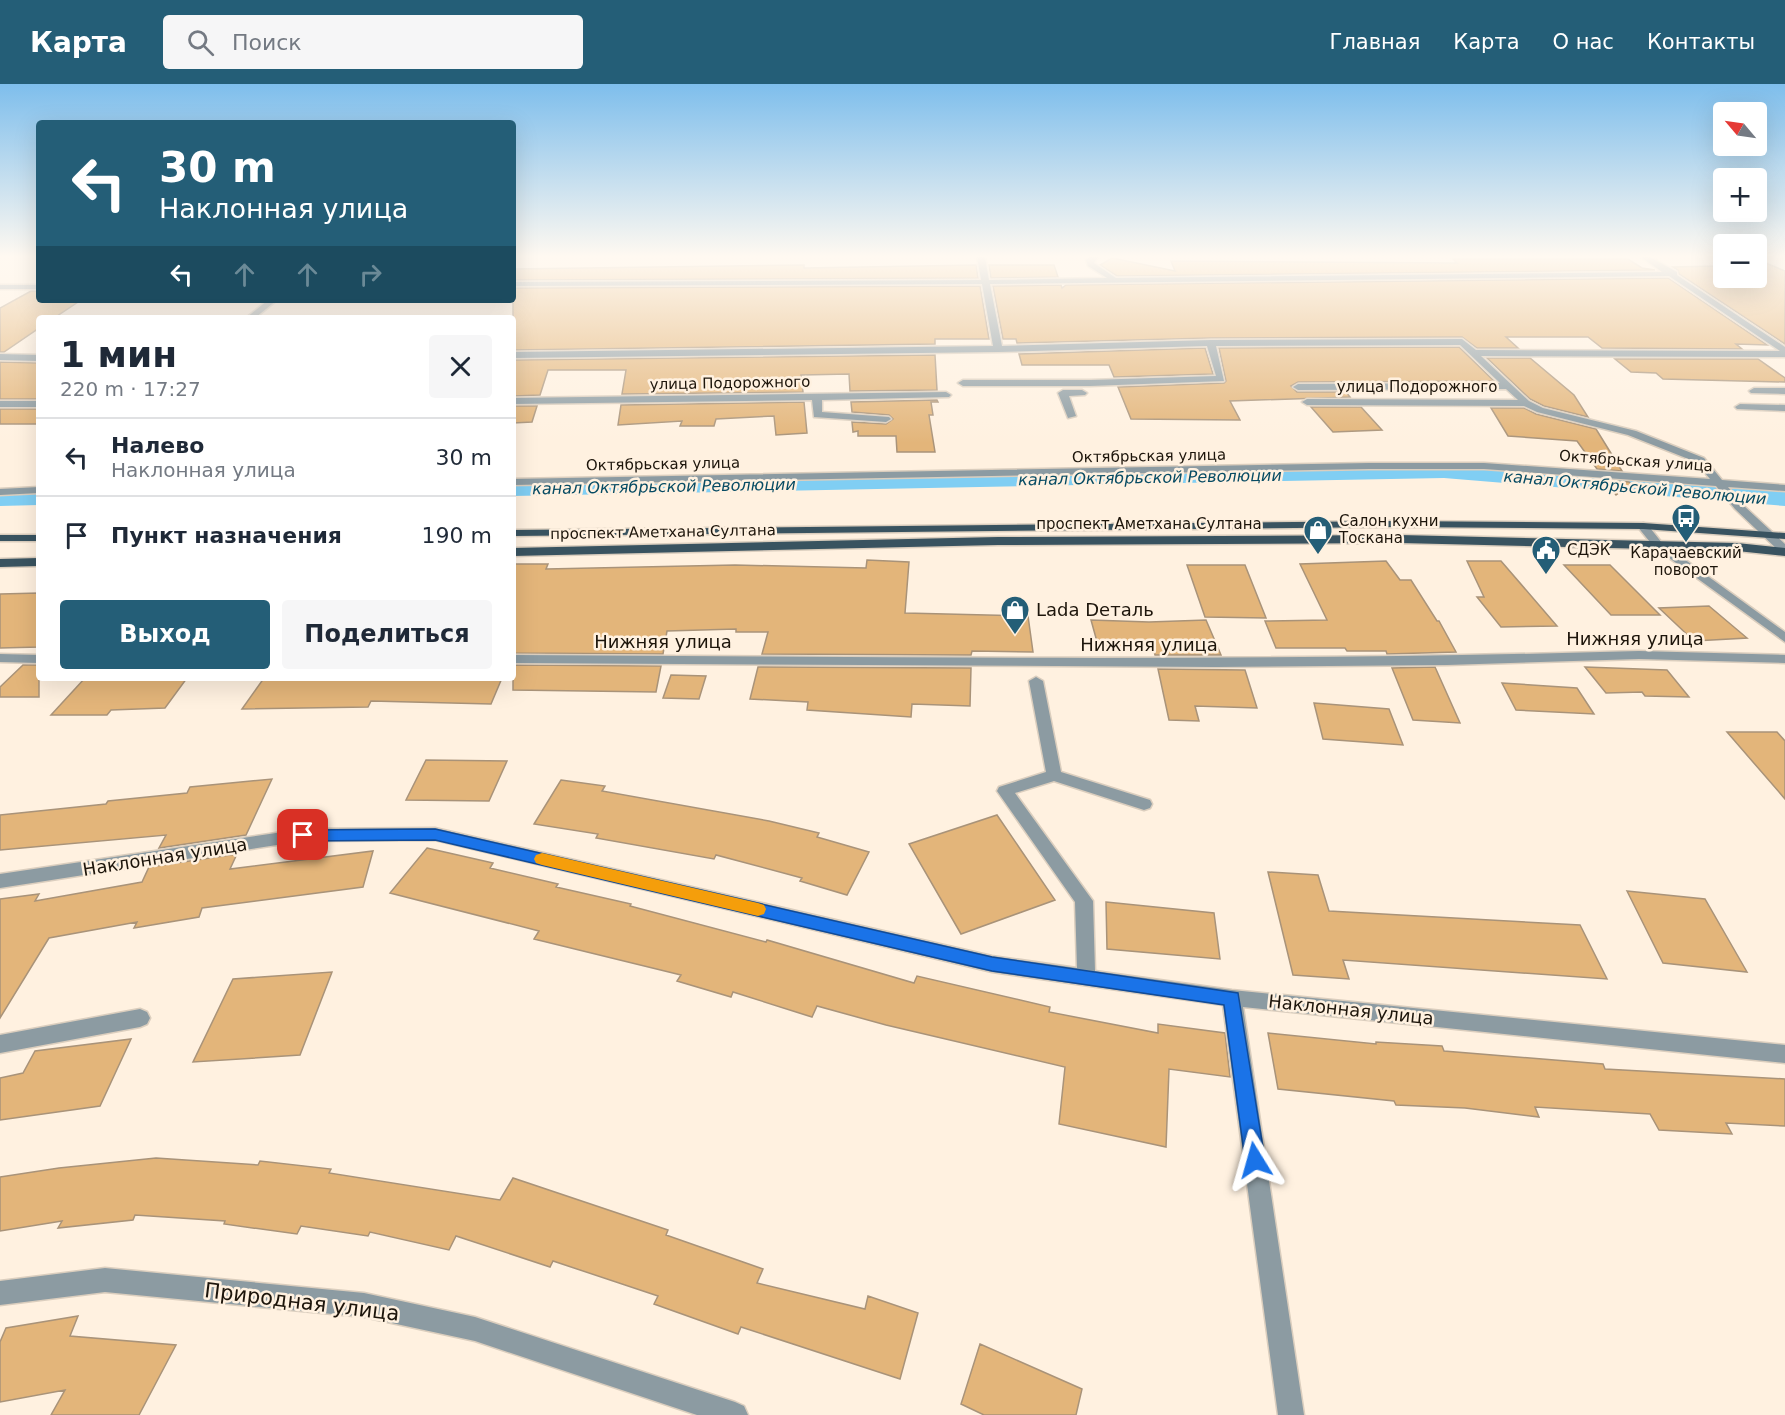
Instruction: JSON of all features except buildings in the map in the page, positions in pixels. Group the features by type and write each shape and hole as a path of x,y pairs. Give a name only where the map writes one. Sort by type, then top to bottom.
{"main road":[{"path":"516,532 1393,524 1643,526 1785,537"},
{"path":"2,540 36,538"},
{"name":"проспект Аметхана Султана","path":"516,552 998,541 1400,539 1737,547 1785,551"},
{"path":"0,563 36,562"}],"street":[{"path":"992,319 998,350"},
{"path":"1737,319 1785,353"},
{"path":"516,355 998,350 1211,343 1462,342 1526,403 1540,410 1632,433 1700,460 1739,507 1785,551"},
{"path":"963,383 1090,383 1221,379 1211,343"},
{"path":"1473,353 1785,353"},
{"path":"0,357 36,358"},
{"path":"1071,416 1063,393 1093,393 1090,383"},
{"path":"1298,387 1509,386"},
{"path":"1754,391 1785,391"},
{"name":"улица Подорожного","path":"516,401 946,395"},
{"path":"817,397 817,416 886,419"},
{"name":"улица Подорожного","path":"1307,402 1526,403"},
{"path":"0,404 36,404"},
{"path":"1740,407 1785,408"},
{"name":"Октябрьская улица","path":"516,482 1358,466 1484,466 1785,488"},
{"path":"0,492 36,490"},
{"path":"1643,526 1658,545 1785,638"},
{"name":"Нижняя улица","path":"516,659 1204,663 1447,661 1639,655 1785,659"},
{"path":"0,658 36,658"},
{"path":"1036,681 1054,775"},
{"path":"1086,977 1084,901 1005,791 1054,775 1144,804"},
{"name":"Наклонная улица","path":"0,881 303,835 435,834 992,964 1232,998 1785,1054"},
{"path":"1232,998 1291,1415"},
{"path":"0,1044 140,1018"},
{"name":"Природная улица","path":"0,1293 105,1280 364,1305 475,1329 735,1415"}],"waterway":[{"name":"канал Октябрьской Революции","path":"516,489 1444,471 1785,499"},
{"name":"канал Октябрьской Революции","path":"0,499 36,498"}],"slow traffic":[{"path":"542,859 758,909"}],"place":[{"name":"Карачаевский поворот","path":"1686,544"},
{"name":"Салон кухни Тоскана","path":"1318,556"},
{"name":"СДЭК","path":"1546,576"},
{"name":"Lada Dеталь","path":"1015,636"}],"route":[{"path":"303,835 435,834 992,964 1232,998 1255,1160"}]}
